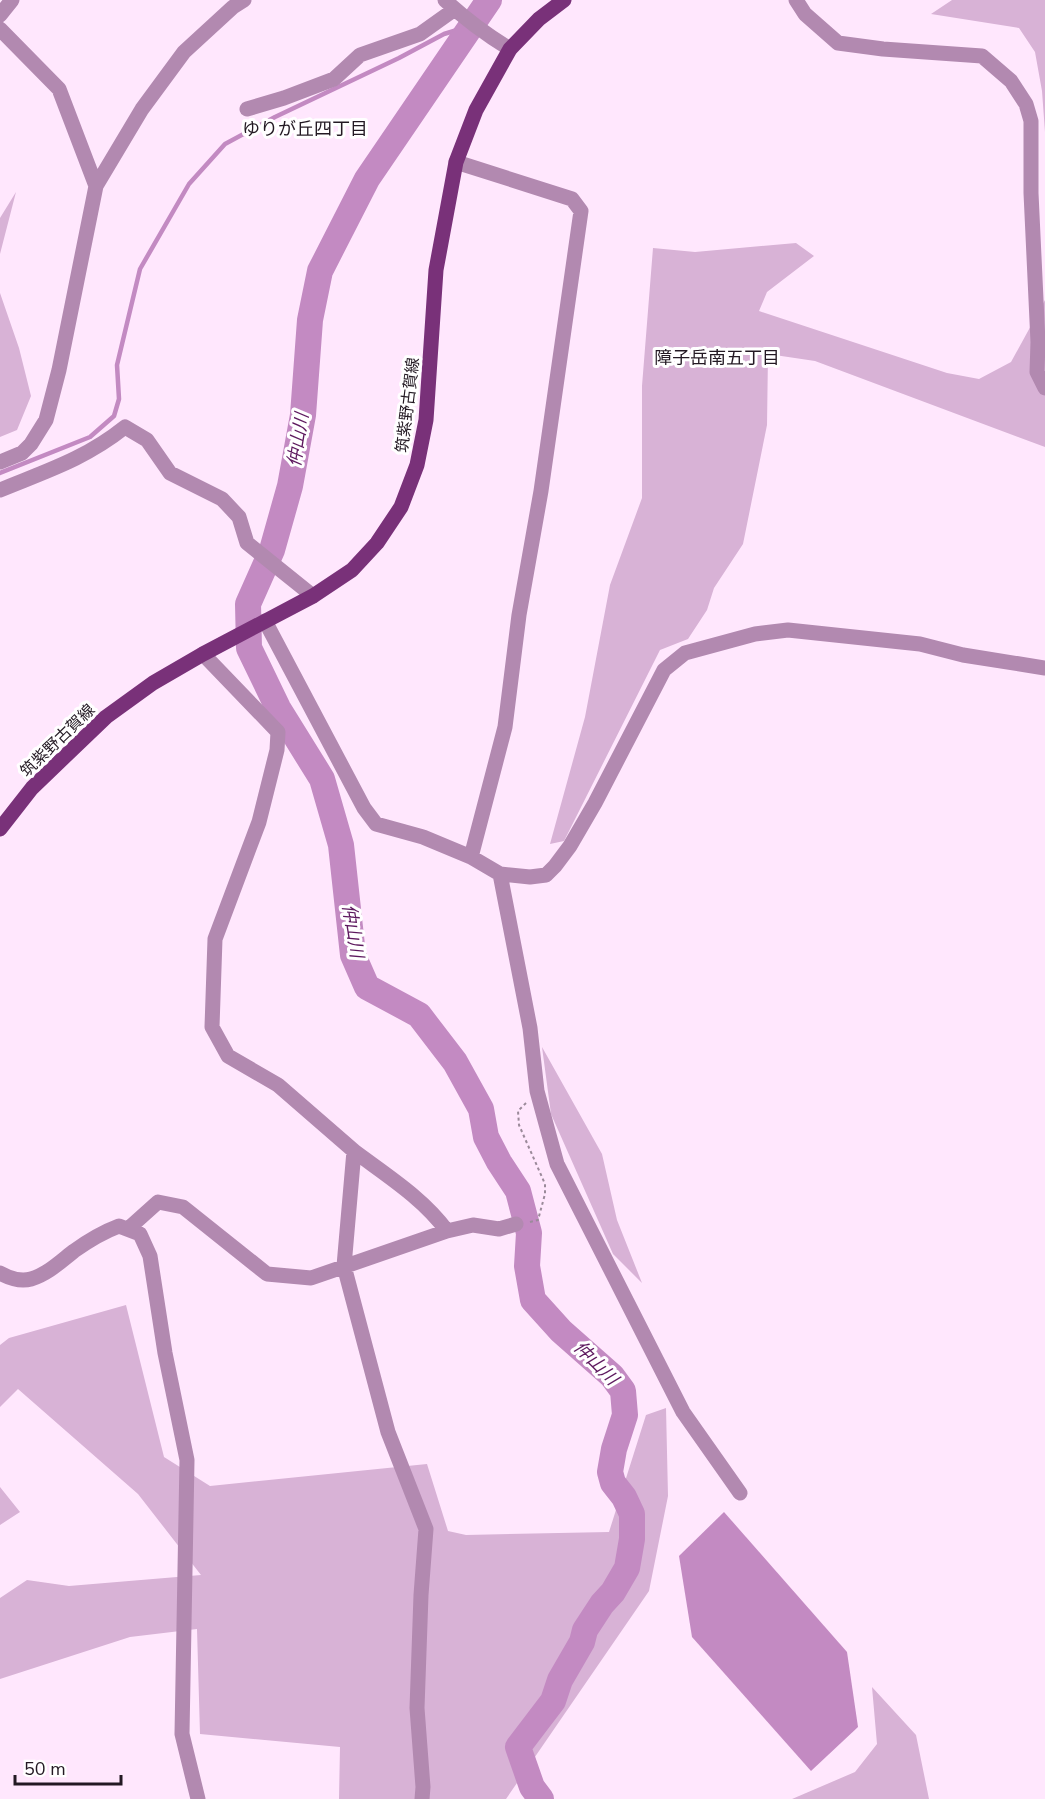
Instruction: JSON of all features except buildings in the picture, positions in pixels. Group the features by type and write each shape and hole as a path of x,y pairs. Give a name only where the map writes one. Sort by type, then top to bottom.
{"main road":[{"name":"筑紫野古賀線","path":"0,829 32,788 106,717 153,683 209,650 313,596 352,570 377,543 401,507 417,465 426,420 436,270 456,162 476,110 510,49 539,19 564,0"}],"street":[{"path":"0,15 12,0"},
{"path":"0,462 22,453 32,444 46,420 96,186 142,109 184,52 233,7 244,0"},
{"path":"796,0 805,14 838,43 883,49 982,56 1011,81 1026,104 1031,121 1037,372 1045,388"},
{"path":"247,110 334,78 360,55 420,34 454,8 489,36 510,49"},
{"path":"0,29 59,89 96,186"},
{"path":"456,162 572,199 581,211 542,491 519,615 505,727 471,857"},
{"path":"0,489 79,458 125,427 147,440 170,473 222,499 239,516 247,543 313,596"},
{"path":"265,621 364,808 376,824 423,837 471,857 500,874 530,877 546,875 555,866 595,803 664,670 685,653 755,634 788,630 920,644 963,655 1045,668"},
{"path":"209,650 278,732 277,750 259,822 215,939 212,1027 228,1056 278,1085 354,1151 419,1200 438,1218 447,1231"},
{"path":"500,874 530,1028 539,1097 557,1164 683,1412 740,1493"},
{"path":"354,1151 344,1266 388,1432 426,1529 417,1708 422,1799"},
{"path":"129,1228 159,1202 183,1207 267,1274 311,1278 447,1231 473,1225 499,1229 516,1224"},
{"path":"0,1273 11,1278 29,1280 47,1272 104,1232 119,1226 140,1234 150,1256 165,1353 187,1460 182,1734 198,1799"}],"path":[{"path":"516,1224 538,1220 545,1194 545,1184 518,1118 518,1112 524,1104 539,1097"}],"shaded area":[{"path":"952,0 1045,0 1045,132 1042,91 1035,52 1019,28 931,14"},
{"path":"16,192 0,254 0,218"},
{"path":"796,243 814,256 767,292 759,311 947,373 979,379 1011,362 1045,300 1045,447 815,361 768,354 767,425 743,544 714,588 707,610 688,639 660,650 564,841 550,844 585,717 610,585 642,498 642,386 653,248 695,252"},
{"path":"0,293 19,348 31,396 17,430 0,437"},
{"path":"542,1047 602,1154 617,1220 642,1283 613,1254 551,1114"},
{"path":"126,1305 164,1457 210,1486 427,1464 448,1531 466,1535 609,1532 646,1415 666,1408 668,1496 649,1591 506,1799 339,1799 340,1747 200,1734 197,1629 130,1637 0,1679 0,1598 27,1580 69,1586 201,1575 138,1494 18,1389 0,1407 0,1345 9,1338"},
{"path":"0,1487 20,1512 0,1525"},
{"path":"724,1512 847,1652 858,1727 811,1771 692,1637 679,1556"},
{"path":"872,1687 916,1735 929,1799 792,1799 855,1772 877,1744"}],"waterway":[{"name":"仲山川","path":"489,0 367,179 320,271 310,320 303,415 290,486 272,550 248,604 249,648 278,708 322,779 341,845 353,955 367,987 419,1015 455,1062 481,1109 486,1137 518,1191 529,1233 527,1266 533,1300 561,1331 612,1376 623,1391 625,1415 614,1449 610,1472 613,1483 624,1497 632,1514 632,1539 627,1568 613,1592 585,1630 582,1642 560,1680 553,1701 518,1747 532,1787 541,1799"},
{"path":"0,473 90,437 114,416 119,399 117,365 140,269 189,184 225,144 444,34 470,26"}],"district":[{"name":"ゆりが丘四丁目","path":"305,129"},
{"name":"障子岳南五丁目","path":"717,358"}]}
